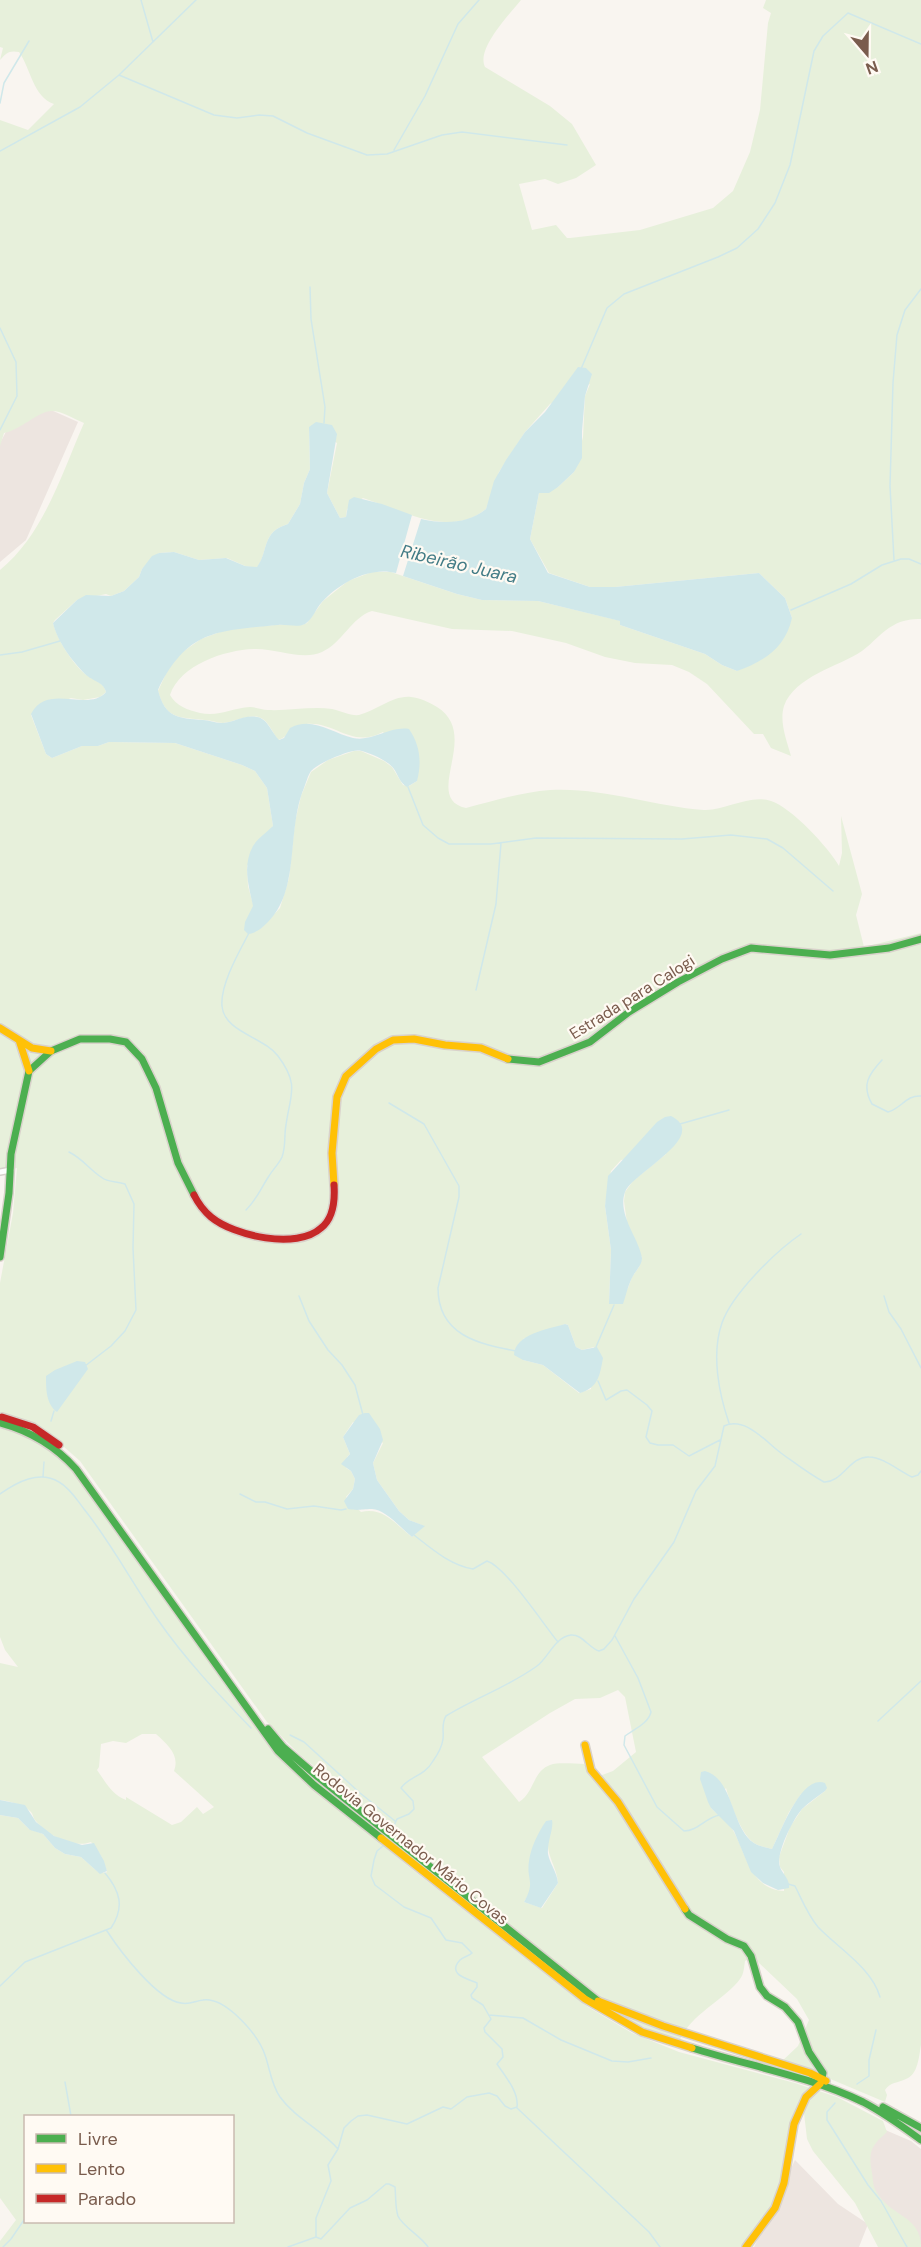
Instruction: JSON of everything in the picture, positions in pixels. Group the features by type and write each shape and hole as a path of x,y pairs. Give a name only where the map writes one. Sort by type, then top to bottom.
{"main road":[{"name":"Estrada para Calogi","path":"29,1071 51,1052 80,1039 110,1039 126,1042 142,1059 156,1088 178,1163 198,1202 211,1217 227,1227 252,1236 289,1239 308,1236 322,1228 332,1213 335,1197 332,1153 338,1097 346,1076 376,1049 393,1041 414,1039 481,1048 512,1061 539,1062 590,1042 629,1012 678,982 722,959 751,948 830,955 889,948 921,939"},
{"path":"0,1028 32,1048 51,1052"},
{"path":"0,1257 11,1154 29,1071 19,1040"},
{"name":"Rodovia Governador Mário Covas","path":"0,1417 42,1431 81,1467 233,1682 284,1747 318,1777 602,2004 821,2081 880,2105 921,2128"},
{"name":"Rodovia Governador Mário Covas","path":"0,1423 33,1434 65,1456 278,1750 314,1785 597,2008 634,2028 665,2040 821,2081 897,2122 921,2140"},
{"path":"585,1744 591,1770 618,1802 689,1916 727,1939 744,1946 751,1956 760,1987 767,1996 786,2007 798,2022 809,2052 823,2073 821,2081 806,2097 794,2124 784,2183 775,2208 746,2247"}],"street":[{"path":"0,1172 11,1170"}],"shaded area":[{"path":"24,398 78,422 26,540 0,562 0,443"},
{"path":"883,2129 911,2141 921,2149 921,2245 845,2169"},
{"path":"795,2160 838,2204 868,2224 859,2247 754,2247"}],"green space":[{"path":"0,0 521,0 489,42 483,60 485,67 550,106 572,124 596,165 576,178 558,184 545,179 519,184 532,230 556,225 567,238 570,238 640,230 713,208 733,191 750,152 760,110 768,23 771,13 763,8 766,0 921,0 921,619 907,620 894,625 862,651 818,673 797,687 784,706 782,718 791,756 771,748 763,734 754,734 707,684 689,672 672,665 635,663 605,657 566,643 512,631 452,629 372,611 365,614 335,643 322,652 297,655 254,649 230,652 204,661 183,675 175,684 170,695 183,707 207,714 250,707 268,710 324,708 359,715 398,698 418,698 437,707 449,719 454,733 454,749 449,792 454,802 466,808 518,795 550,790 589,791 704,810 763,799 779,805 799,819 839,866 842,853 841,816 862,894 856,915 864,947 921,933 921,2045 913,2074 887,2087 885,2102 809,2070 779,2064 798,2046 809,2020 797,1999 757,1961 749,1959 745,1961 740,1979 698,2016 683,2033 679,2043 637,2024 609,2007 299,1754 267,1722 80,1461 55,1439 0,1417 0,1283 13,1213 17,1168 0,1171 0,570 29,539 40,521 84,423 60,412 47,412 4,433 0,446 0,120 28,130 54,104 41,95 19,52 8,53 0,60 3,48 0,47","holes":["590,384 585,396 583,437 574,472 558,487 539,493 530,539 549,573 590,587 615,587 759,573 785,598 792,618 737,671 705,654 620,625 621,621 538,601 482,600 391,572 372,572 348,581 323,601 307,623 302,625 287,624 228,629 201,639 181,653 168,669 158,691 161,700 170,712 181,717 223,723 247,717 261,718 278,740 298,726 306,724 326,726 362,738 383,732 417,781 409,786 403,785 392,767 361,751 354,751 328,760 311,772 301,796 295,822 289,878 280,908 260,929 248,886 247,866 273,826 267,788 255,771 175,743 109,742 98,746 82,746 52,758 46,754 31,715 71,698 83,700 100,697 106,692 103,686 85,674 70,657 55,629 53,623 55,620 77,600 106,594 111,596 124,591 159,553 174,552 199,560 227,558 245,566 257,568 269,537 279,527 288,524 300,504 304,483 310,469 309,427 337,443 327,493 340,518 346,517 347,509 363,498 409,515 441,522 457,522 472,518 486,509 499,472 525,432 550,404","666,1154 633,1181 625,1192 627,1223 642,1258 628,1288 609,1304 611,1250 605,1206 611,1171 621,1160","565,1324 568,1325 576,1347 582,1350 594,1347 591,1389 579,1393 543,1365 523,1360 523,1339","353,1422 383,1443 373,1463 377,1480 399,1511 409,1520 424,1526 412,1537 383,1514 361,1512 346,1497 353,1489 355,1479 351,1471 346,1468 347,1457 350,1454 343,1437","618,1690 625,1697 636,1752 613,1771 594,1778 584,1764 550,1765 540,1772 528,1793 519,1802 482,1757 575,1699 600,1698","726,1788 740,1826 749,1839 772,1849 789,1812 801,1794 825,1791 802,1809 790,1827 779,1857 780,1867 784,1872 784,1891 773,1889 757,1878 727,1822 711,1808","551,1820 548,1845 558,1883 542,1908 524,1902 531,1890"]},
{"path":"0,1428 24,1435 52,1450 81,1480 233,1693 332,1804 408,1866 588,2007 632,2033 679,2052 795,2083 837,2097 883,2121 887,2132 874,2145 871,2154 874,2187 882,2200 916,2228 920,2236 921,2247 878,2247 855,2203 813,2151 807,2139 804,2113 796,2123 782,2199 753,2247 0,2247 0,2241 16,2220 0,2198 0,1815 18,1818 29,1829 43,1834 55,1848 65,1854 81,1857 98,1872 106,1873 107,1871 101,1856 91,1842 76,1844 60,1839 40,1826 25,1807 0,1800 0,1663 18,1667 5,1650 0,1637","holes":["142,1734 156,1734 174,1755 174,1771 214,1807 203,1814 197,1807 181,1822 172,1825 126,1797 126,1800 121,1798 106,1783 97,1770 101,1744 113,1741 126,1743"]}],"water":[{"path":"578,367 586,368 592,374 585,396 582,458 574,472 558,487 549,493 539,493 530,539 548,573 590,587 615,587 759,573 785,598 792,618 784,638 765,658 737,671 705,654 620,625 620,621 538,601 482,600 403,576 421,519 455,522 471,518 486,509 494,481 506,460 525,432 545,412"},
{"path":"316,422 332,425 337,434 327,493 340,518 346,517 349,500 354,497 412,515 396,573 386,571 366,574 337,588 320,604 305,624 238,629 206,637 180,655 158,690 164,706 174,715 221,723 257,717 267,723 279,740 284,738 290,728 306,724 360,739 395,730 409,729 418,747 419,774 417,781 407,787 387,763 362,751 348,752 335,757 311,771 295,823 292,860 285,894 278,910 267,923 254,933 248,934 244,930 245,922 253,906 247,876 248,861 255,843 273,826 267,788 255,771 175,743 109,742 98,746 82,746 52,758 46,754 31,714 38,705 47,700 89,700 98,698 106,692 103,686 75,663 61,644 55,630 53,623 77,600 86,595 111,596 124,591 139,577 152,556 159,553 174,552 199,560 226,558 245,566 257,567 269,537 279,527 288,524 300,504 304,483 310,469 309,427"},
{"path":"671,1116 681,1124 682,1134 676,1144 625,1192 623,1201 626,1218 642,1260 630,1282 623,1304 609,1304 611,1250 605,1206 608,1176 657,1122"},
{"path":"568,1325 576,1347 582,1350 597,1347 603,1358 594,1384 580,1393 543,1365 514,1355 520,1342 526,1337"},
{"path":"77,1361 85,1362 88,1369 57,1412 49,1401 46,1376"},
{"path":"369,1413 380,1429 383,1440 373,1463 377,1480 399,1511 409,1520 425,1526 412,1537 382,1512 372,1509 348,1509 344,1501 353,1489 355,1479 351,1471 341,1464 350,1454 343,1437 359,1415"},
{"path":"705,1771 722,1784 746,1836 756,1844 772,1849 786,1818 800,1795 816,1783 825,1783 827,1788 825,1791 798,1814 782,1846 780,1867 789,1888 778,1890 763,1883 751,1872 734,1831 708,1802 700,1779 701,1772"},
{"path":"0,1800 25,1805 36,1822 54,1836 82,1845 94,1843 107,1871 100,1874 81,1857 65,1854 55,1848 43,1834 30,1830 18,1818 0,1815"},
{"path":"552,1820 548,1854 558,1883 541,1908 524,1902 530,1885 529,1861 540,1830 546,1821"}],"waterway":[{"path":"141,0 153,42"},
{"path":"0,151 80,107 119,75 196,0"},
{"path":"394,150 425,96 458,24 479,0"},
{"path":"581,369 607,308 624,294 737,248 758,229 775,203 790,165 814,51 823,36 848,13 921,44"},
{"path":"0,103 4,83 29,41"},
{"path":"119,75 214,115 237,118 273,116 307,133 367,155 387,154 442,135 462,132 567,145"},
{"path":"310,287 311,319 325,407 324,423"},
{"path":"894,560 890,486 897,335 905,310 921,289"},
{"path":"0,328 16,362 17,396 0,430"},
{"name":"Ribeirão Juara","path":"402,549 412,551"},
{"name":"Ribeirão Juara","path":"791,610 851,584 882,565 901,559 909,559 921,564"},
{"name":"Ribeirão Juara","path":"0,655 22,652 60,641"},
{"path":"408,787 423,825 449,844 491,844 536,838 682,839 731,835 767,839 783,848 833,891"},
{"path":"476,990 496,904 501,843"},
{"path":"246,1210 282,1157 292,1090 285,1066 272,1049 237,1028 224,1015 222,1006 224,988 249,933"},
{"path":"882,1060 868,1080 867,1091 872,1104 888,1112 911,1098 921,1096"},
{"path":"389,1103 424,1124 459,1186 459,1197 438,1288 440,1304 445,1317 453,1327 475,1340 516,1351"},
{"path":"680,1124 729,1110"},
{"path":"69,1152 104,1179 125,1184 134,1204 133,1248 136,1310 125,1331 111,1346 85,1366"},
{"path":"729,1423 722,1400 717,1361 722,1323 735,1299 756,1274 801,1234"},
{"path":"299,1296 309,1321 355,1385 363,1415"},
{"path":"884,1296 889,1312 901,1329 921,1368"},
{"path":"596,1347 614,1305"},
{"path":"598,1381 606,1400 627,1390 647,1405 652,1411 646,1437 650,1443 673,1445 689,1456 720,1440"},
{"path":"51,1421 54,1411"},
{"path":"391,1832 397,1819 414,1809 413,1801 401,1788 425,1770 437,1756 441,1748 446,1716 537,1666 565,1637 575,1635 599,1651 612,1640 634,1599 674,1542 696,1491 715,1466 724,1426 740,1424 747,1427 824,1482 836,1478 856,1461 869,1457 885,1462 912,1477 921,1471"},
{"path":"43,1477 44,1462"},
{"path":"0,1494 14,1485 36,1477 51,1479 67,1487 104,1536 179,1649 251,1728"},
{"path":"240,1494 256,1502 265,1502 287,1509 314,1506 346,1509"},
{"path":"414,1535 457,1564 473,1569 487,1561 495,1566 514,1585 558,1642"},
{"path":"615,1636 638,1678 651,1712 644,1723 625,1736 624,1745 657,1807 684,1831 694,1829 710,1818 720,1815"},
{"path":"878,1721 921,1681"},
{"path":"290,1735 304,1742 360,1793 395,1821"},
{"path":"383,1846 377,1851 374,1860 371,1876 375,1885 404,1907 431,1918 446,1940 462,1943 472,1953 456,1965 457,1973 477,1983 471,1995 483,2005 491,2019 484,2028 485,2032 502,2049 503,2057 497,2064 514,2090 517,2107"},
{"path":"0,1986 25,1962 111,1928 118,1913 119,1899 105,1873"},
{"path":"788,1884 795,1886 818,1927 854,1959 870,1977 880,1997"},
{"path":"107,1931 150,1984 171,2000 184,2003 212,2000 235,2014 260,2044 275,2087 286,2105 338,2149"},
{"path":"489,2015 523,2018 561,2040 612,2061 628,2062 651,2058"},
{"path":"857,2084 869,2076 869,2060 876,2030"},
{"path":"65,2082 71,2115"},
{"path":"316,2237 316,2218 331,2181 328,2165 338,2149 344,2128 358,2116 367,2115 407,2124 443,2107 451,2109 467,2097 489,2093 497,2096 505,2106 511,2109 517,2107"},
{"path":"835,2103 827,2112 827,2120 868,2185 881,2201 907,2247"},
{"path":"517,2108 649,2232 660,2247"},
{"path":"288,2247 316,2237 321,2239 350,2208 367,2200 386,2184 395,2187 396,2209 400,2220 428,2247"},
{"path":"3,2247 24,2220"}],"traffic: fast":[{"path":"508,1059 539,1062 590,1042 629,1012 678,982 722,959 751,948 830,955 889,948 921,939"},
{"path":"0,1257 9,1193 11,1154 29,1071 51,1051 80,1039 110,1039 126,1042 142,1059 156,1088 178,1163 194,1195"},
{"path":"0,1423 22,1430 41,1440 76,1469 278,1751 314,1785 381,1838"},
{"path":"268,1729 283,1747 318,1777 598,2001"},
{"path":"685,1909 689,1915 727,1939 744,1946 751,1956 760,1987 767,1996 785,2007 798,2022 809,2052 823,2073 822,2078"},
{"path":"692,2048 800,2078 842,2093 863,2102 921,2140"},
{"path":"883,2107 921,2128"}],"traffic: slow":[{"path":"0,1028 32,1048 51,1051"},
{"path":"334,1185 332,1153 337,1097 346,1076 376,1049 393,1040 414,1039 445,1045 481,1048 508,1059"},
{"path":"19,1040 29,1071"},
{"path":"585,1745 591,1770 618,1802 685,1909"},
{"path":"381,1838 585,1999 642,2032 692,2048"},
{"path":"598,2001 663,2026 810,2073 826,2081"},
{"path":"746,2247 775,2208 784,2183 794,2124 806,2097 820,2084"}],"traffic: jam":[{"path":"194,1195 211,1217 235,1230 266,1238 297,1238 310,1235 329,1219 334,1203 334,1185"},
{"path":"2,1417 33,1427 59,1445"}]}
